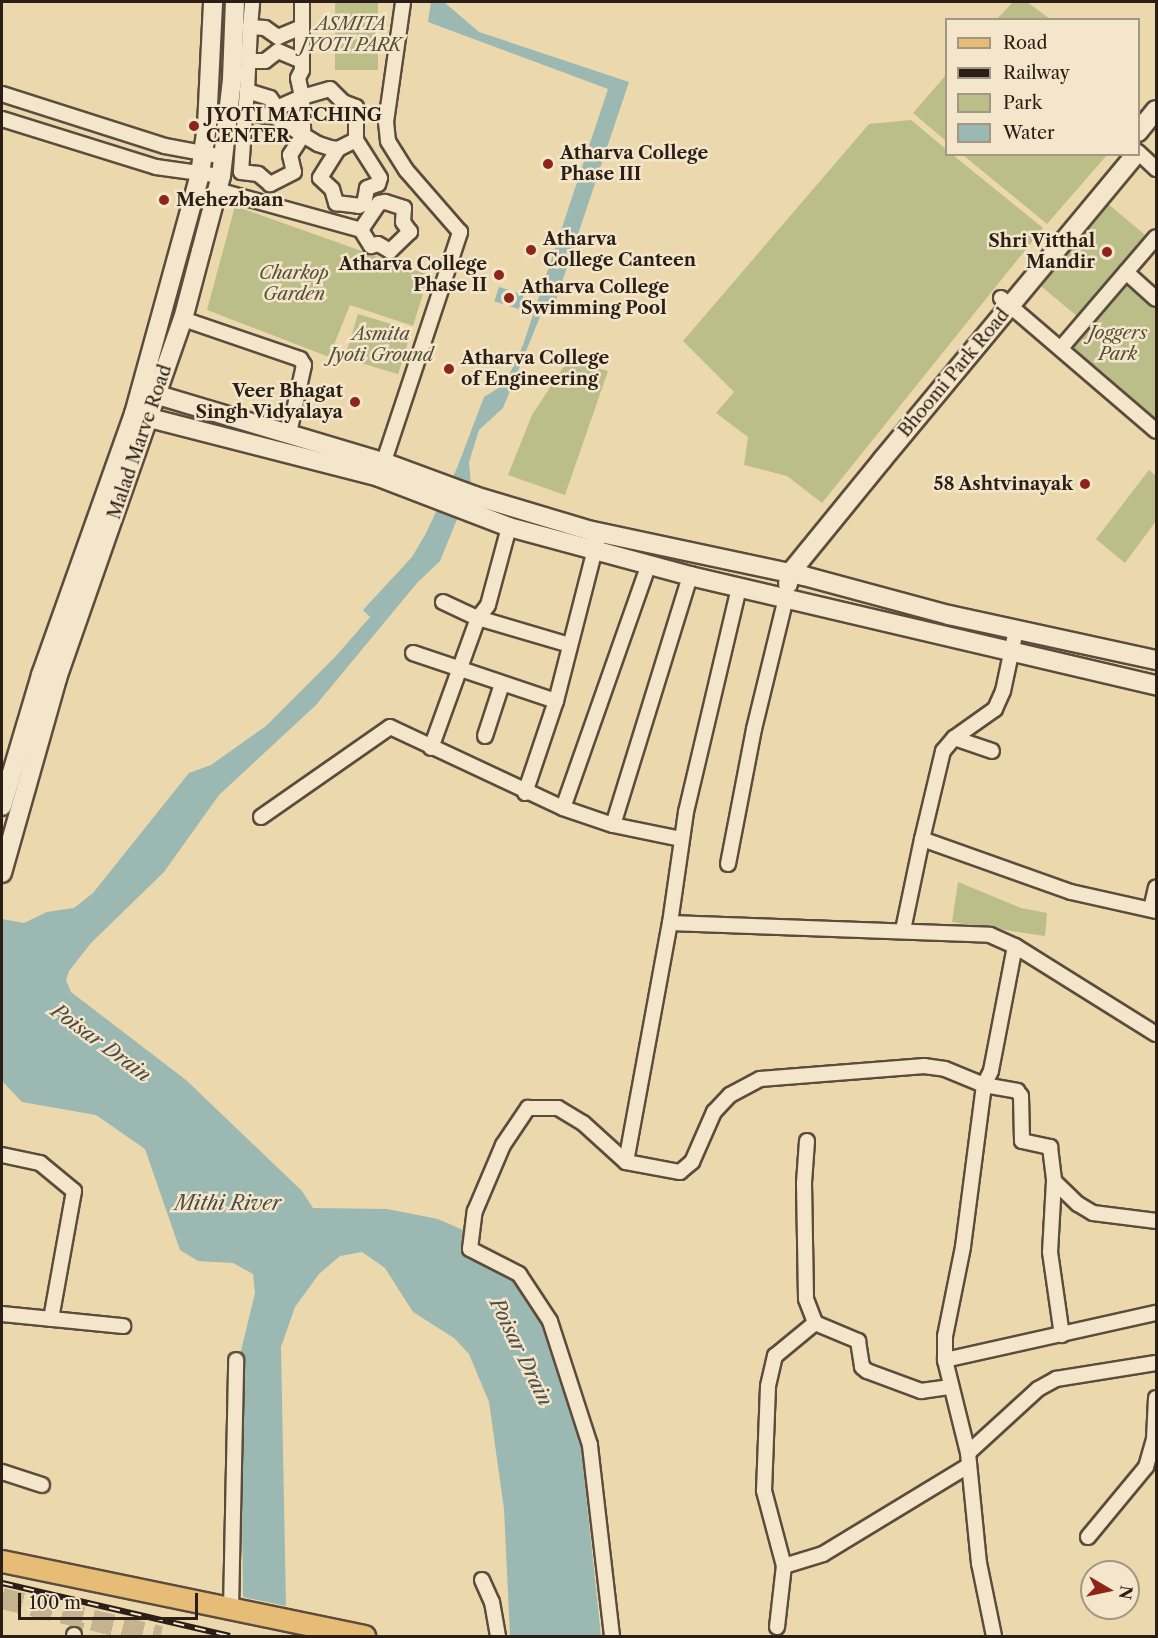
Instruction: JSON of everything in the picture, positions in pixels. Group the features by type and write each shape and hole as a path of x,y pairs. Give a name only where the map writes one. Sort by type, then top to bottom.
{"main road":[{"name":"Malad Marve Road","path":"2,873 57,678 149,391 200,174 213,2"},
{"name":"Malad Marve Road","path":"149,391 183,318 219,183 223,157 236,115 235,2"},
{"path":"1140,130 1156,110"},
{"name":"Bhoomi Park Road","path":"1140,150 1156,129"},
{"name":"Bhoomi Park Road","path":"783,572 1071,224 1119,156"},
{"name":"Bhoomi Park Road","path":"1092,197 1135,156"},
{"path":"149,391 289,433 381,470 509,527 549,537 597,541 783,572 1016,630 1156,660"},
{"name":"Malad Marve Road","path":"2,806 41,675 142,415"},
{"path":"142,415 381,470 475,496 553,519 649,564 690,576 1156,685"},
{"path":"549,537 553,519"},
{"path":"779,596 783,572"},
{"path":"2,1561 364,1636"}],"street":[{"path":"238,196 241,172 236,115 247,91 252,2"},
{"path":"241,172 258,174 270,184 294,172 291,153 303,135 302,97 298,78 302,61 302,2"},
{"path":"381,470 460,232 406,170 388,141 386,122 403,2"},
{"path":"250,27 265,28 278,37 302,27"},
{"path":"248,61 265,61 278,51 302,61"},
{"path":"247,91 270,98 277,108 302,97 330,89 342,102 356,107 356,140 380,178 378,184 367,188 364,204 336,203 332,189 320,177 338,149 356,140"},
{"path":"2,94 203,155 223,157"},
{"path":"236,115 275,117 318,144 338,149"},
{"path":"2,119 156,167 200,174 238,196 353,228 354,205"},
{"path":"1140,155 1156,169"},
{"path":"1061,348 1156,237"},
{"path":"1126,272 1156,299"},
{"path":"1006,302 1156,431"},
{"path":"183,318 300,359 304,365 289,433"},
{"path":"431,748 478,618 488,605 509,527"},
{"path":"525,793 556,701 597,541"},
{"path":"563,808 649,564"},
{"path":"613,825 690,576"},
{"path":"626,1162 670,923 681,858 681,839 739,588"},
{"path":"728,864 779,596"},
{"path":"443,602 478,618 570,645"},
{"path":"903,930 943,751 951,741 995,709 1016,630"},
{"path":"413,653 556,701"},
{"path":"485,736 502,684"},
{"path":"261,817 390,727 431,748 480,768 525,793 563,808 613,825 681,839"},
{"path":"951,741 989,753"},
{"path":"922,839 1071,892 1154,910 1156,888"},
{"path":"670,923 903,930 990,936 1015,946 1156,1034"},
{"path":"994,1636 979,1563 968,1459 949,1387 945,1360 984,1085 991,1071 1015,946"},
{"path":"612,1636 590,1445 550,1321 519,1274 470,1249 475,1211 503,1145 528,1108 558,1108 583,1122 626,1162 680,1172 692,1162 714,1112 730,1095 760,1079 924,1066 945,1069 984,1085 1017,1091 1021,1096 1022,1141 1050,1147 1054,1180 1050,1252 1062,1335"},
{"path":"807,1141 804,1183 806,1299 815,1323 858,1341 862,1367 867,1371 921,1391 949,1387"},
{"path":"2,1155 40,1163 74,1191 51,1319"},
{"path":"1054,1180 1065,1194 1093,1213 1156,1221"},
{"path":"945,1360 1156,1313"},
{"path":"2,1314 123,1326"},
{"path":"777,1627 784,1566 765,1491 768,1386 775,1356 815,1323"},
{"path":"231,1609 236,1360"},
{"path":"784,1566 823,1554 968,1459 1038,1389 1056,1379 1156,1363"},
{"path":"1088,1537 1146,1467 1154,1439 1156,1398"},
{"path":"2,1472 42,1485"},
{"path":"482,1580 492,1602 498,1636"}],"green space":[{"name":"ASMITA JYOTI PARK","path":"335,2 378,2 378,70 335,70"},
{"path":"1013,2 1027,2 1049,18 998,18"},
{"path":"945,76 945,140 913,113"},
{"path":"911,120 945,148 945,156 954,156 1043,228 822,503 787,476 744,465 748,437 716,413 734,392 683,341 869,124"},
{"path":"964,156 1106,156 1047,224"},
{"path":"1107,203 1148,237 1079,318 1039,284"},
{"name":"Charkop Garden","path":"235,206 429,275 413,326 350,305 329,357 207,310"},
{"name":"Joggers Park","path":"1128,274 1156,299 1156,426 1064,350"},
{"name":"Asmita Jyoti Ground","path":"358,314 412,330 398,374 345,358"},
{"path":"568,360 608,371 565,495 508,475 532,415"},
{"path":"1149,470 1156,476 1156,521 1125,563 1096,539"},
{"path":"958,882 1021,908 1047,913 1045,936 952,922"}],"water":[{"name":"Mithi River","path":"431,2 444,2 479,32 629,82 556,300 546,302 503,408 479,430 469,462 471,485 440,561 417,583 316,705 219,795 164,872 91,943 69,971 66,980 71,992 186,1080 302,1191 313,1208 387,1209 438,1219 463,1230 463,1250 473,1259 485,1255 512,1274 546,1331 579,1427 601,1636 510,1636 504,1509 489,1402 469,1354 454,1338 413,1312 385,1268 362,1252 340,1256 319,1274 295,1307 281,1347 286,1606 243,1597 240,1355 255,1293 253,1274 233,1263 198,1261 180,1250 145,1149 96,1115 22,1102 2,1081 2,919 24,923 47,912 74,908 93,893 189,773 211,765 266,726 336,656 370,617 363,610 412,557 457,468 484,397 505,384 523,345 608,89 428,22"},
{"name":"Atharva College Swimming Pool","path":"499,287 524,295 519,309 494,301"}],"tunnel":[{"path":"2,1598 160,1636"},
{"path":"74,1635 79,1617"}],"railway":[{"path":"2,1583 230,1636"}],"place":[{"name":"JYOTI MATCHING CENTER","path":"194,126"},
{"name":"Atharva College Phase III","path":"548,164"},
{"name":"Mehezbaan","path":"164,200"},
{"name":"Atharva College Canteen","path":"531,250"},
{"name":"Shri Vitthal Mandir","path":"1107,252"},
{"name":"Atharva College Phase II","path":"499,275"},
{"name":"Atharva College Swimming Pool","path":"509,298"},
{"name":"Atharva College of Engineering","path":"449,369"},
{"name":"Veer Bhagat Singh Vidyalaya","path":"355,402"},
{"name":"58 Ashtvinayak","path":"1085,484"}],"water label":[{"name":"Poisar Drain","path":"101,1043"},
{"name":"Poisar Drain","path":"521,1352"}]}
